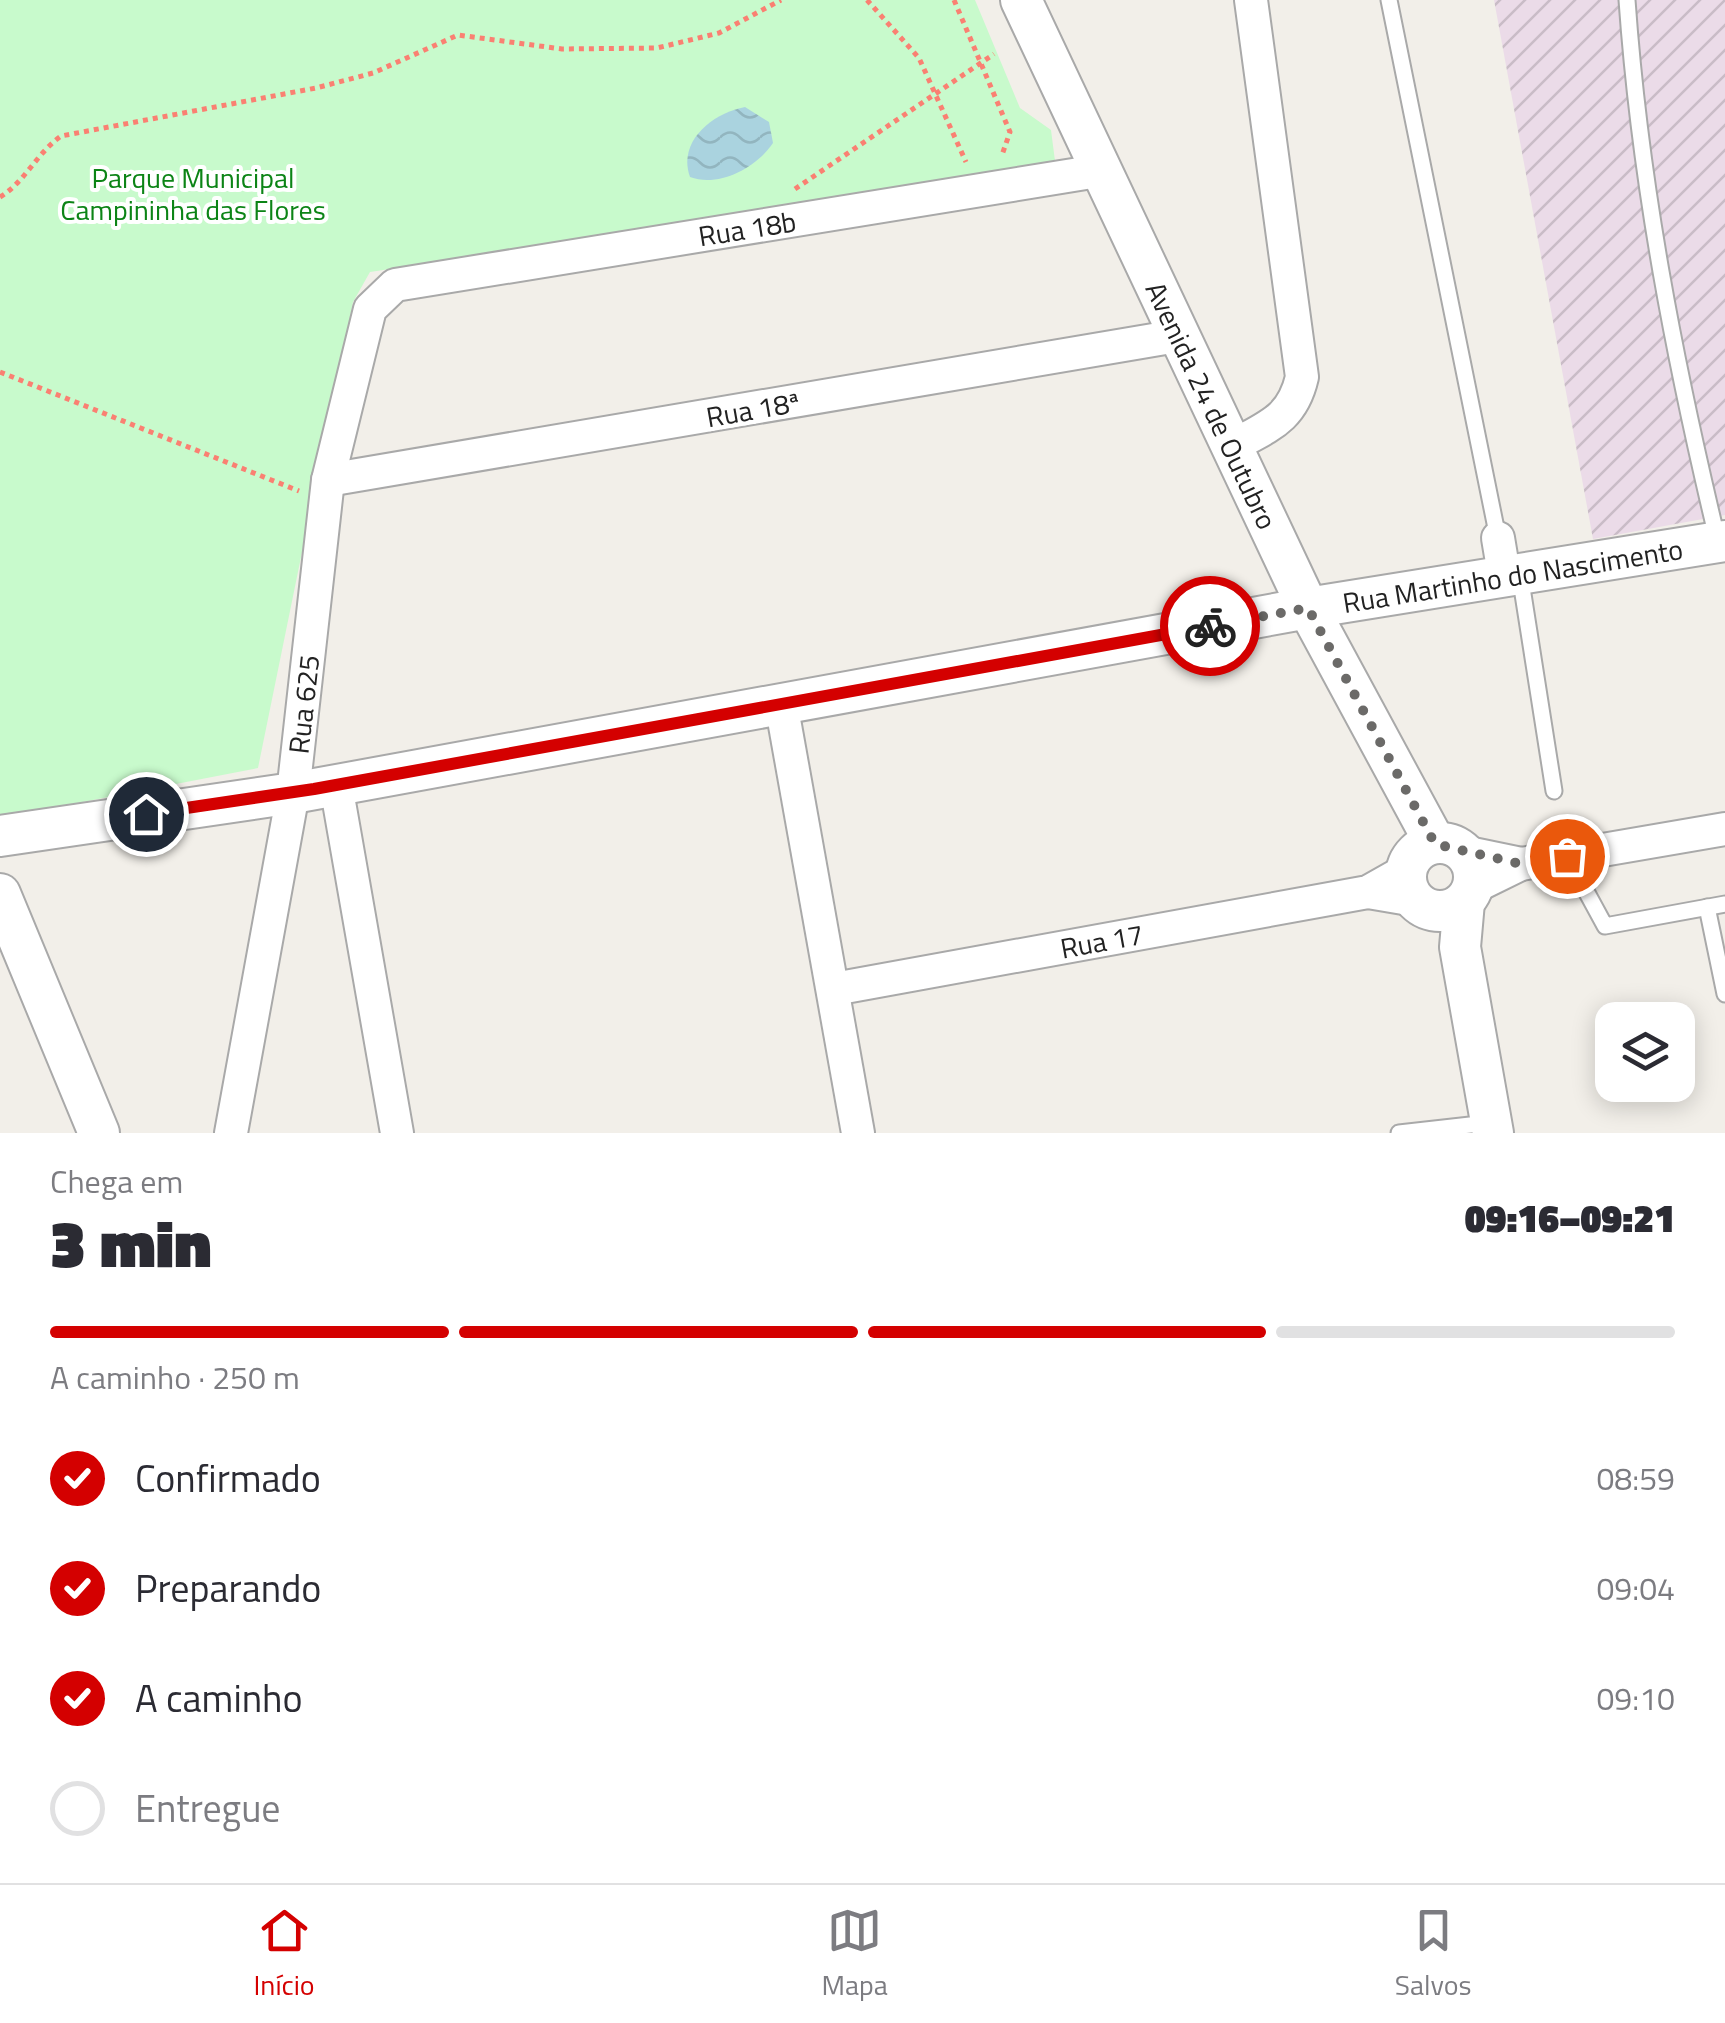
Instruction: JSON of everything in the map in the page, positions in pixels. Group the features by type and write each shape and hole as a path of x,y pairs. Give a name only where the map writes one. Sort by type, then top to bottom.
{"street":[{"name":"Avenida 24 de Outubro","path":"1021,0 1098,171 1308,608 1410,805 1439,878 1460,947 1493,1128"},
{"path":"1231,447 1280,420 1296,404 1302,376 1250,0"},
{"name":"Rua 18b","path":"395,285 1098,171"},
{"name":"Rua 625","path":"231,1133 292,793 321,488 370,309 395,285"},
{"name":"Rua 18ª","path":"321,488 1178,336"},
{"name":"Rua Martinho do Nascimento","path":"0,836 292,793 1308,608 1507,561 1722,542"},
{"path":"781,703 858,1133"},
{"path":"336,785 397,1133"},
{"name":"Rua 17","path":"834,989 1725,829"},
{"path":"0,894 10,946 98,1133"}],"lane":[{"path":"1390,0 1554,791"},
{"path":"1627,0 1634,110 1676,369 1722,542"},
{"path":"1567,856 1605,926 1725,904"},
{"path":"1707,907 1725,994"},
{"path":"1399,1133 1493,1128"}],"path":[{"path":"0,198 15,188 44,148 61,136 316,88 373,73 458,35 562,49 656,48 719,33 781,0"},
{"path":"868,0 919,58 968,165"},
{"path":"954,0 1010,132 992,169"},
{"path":"785,196 994,54"},
{"path":"0,372 321,488"}],"shaded area":[{"path":"1494,0 1725,0 1725,515 1593,539"}],"green space":[{"name":"Parque Municipal Campininha das Flores","path":"0,0 975,0 1020,108 1051,130 1055,161 1041,170 370,272 353,302 258,768 0,818"}],"water":[{"path":"745,107 769,122 773,143 766,152 725,177 690,177 687,164 693,141 710,122"}],"way so far":[{"path":"1210,626 1308,608 1410,805 1435,844 1521,864 1567,856"}],"route":[{"path":"146,814 314,789 1210,626"}]}
